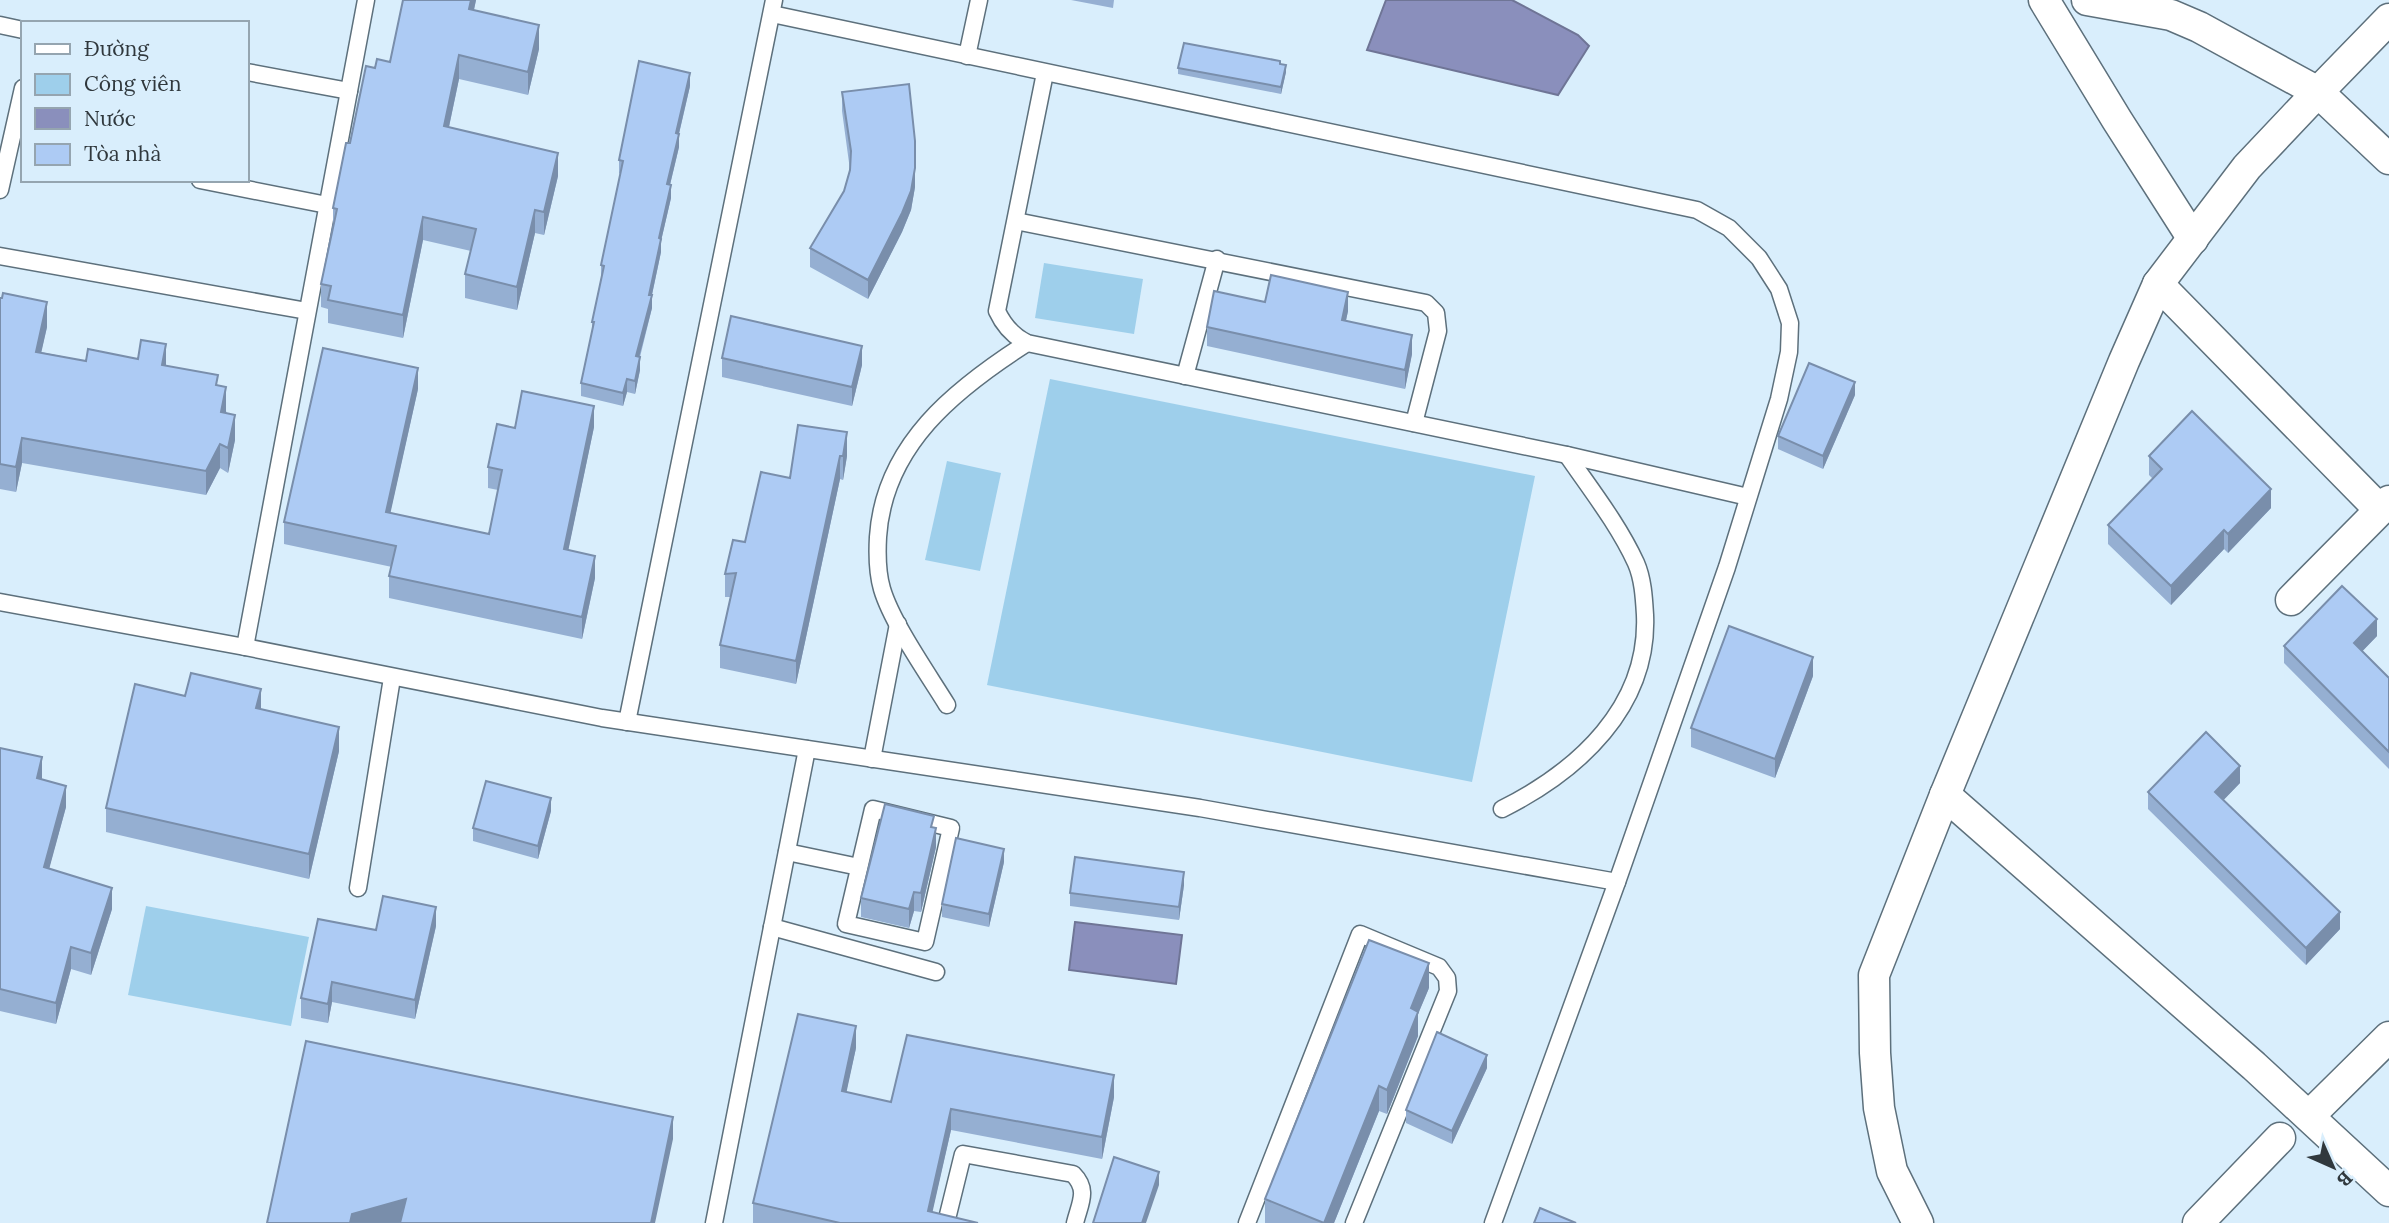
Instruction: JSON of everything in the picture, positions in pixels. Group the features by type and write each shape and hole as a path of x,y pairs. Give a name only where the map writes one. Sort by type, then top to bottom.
{"street":[{"path":"2045,0 2193,239"},
{"path":"2087,0 2171,15 2199,27 2318,92 2389,159"},
{"path":"1918,1223 1892,1171 1879,1108 1874,975 1945,795 2158,285 2247,167 2389,19"},
{"path":"2158,285 2385,506 2291,600"},
{"path":"1945,795 2309,1116 2389,1191"},
{"path":"2309,1116 2389,1037"},
{"path":"2198,1223 2280,1138"}],"lane":[{"path":"245,647 366,0"},
{"path":"967,56 979,0"},
{"path":"627,722 773,7 967,56 1696,210 1729,228 1759,258 1779,289 1790,323 1789,352 1779,399 1727,567 1617,882 1493,1223"},
{"path":"0,25 21,30"},
{"path":"248,72 349,91"},
{"path":"1045,73 997,311 1001,321 1027,342 1567,455 1748,497"},
{"path":"0,190 16,145 21,104"},
{"path":"210,182 327,205"},
{"path":"1016,221 1217,259 1426,303 1436,313 1438,331 1415,423"},
{"path":"0,256 307,311"},
{"path":"1185,376 1217,259"},
{"path":"947,705 898,624 882,591 876,560 879,514 892,475 915,438 944,404 979,374 1027,342"},
{"path":"1502,809 1531,795 1558,777 1604,734 1620,712 1642,654 1644,600 1637,565 1614,522 1567,455"},
{"path":"0,602 627,722 1200,808 1617,882"},
{"path":"873,759 898,624"},
{"path":"358,888 392,678"},
{"path":"713,1223 807,749"},
{"path":"873,809 951,828 925,942 846,924 859,867 873,809"},
{"path":"787,852 859,867"},
{"path":"772,928 936,972"},
{"path":"1247,1223 1360,934 1439,967 1447,978 1448,991 1354,1223"},
{"path":"947,1223 963,1154 1073,1174 1081,1182 1082,1194 1076,1223"}],"green space":[{"path":"1044,263 1143,279 1134,334 1035,318"},
{"path":"1050,379 1535,476 1472,782 987,685"},
{"path":"947,461 1001,473 980,571 925,560"},
{"path":"146,906 309,937 291,1026 128,995"}],"water":[{"path":"1386,0 1512,0 1578,35 1589,46 1558,95 1367,50"},
{"path":"1075,922 1182,935 1176,984 1069,970"}],"building":[{"path":"403,0 471,0 469,9 539,25 528,72 459,55 444,126 558,153 544,212 535,210 517,287 465,274 476,229 423,217 403,315 328,300 331,286 321,284 337,209 333,208 346,143 350,143 366,66 375,68 377,59 390,62"},
{"path":"1184,43 1280,61 1280,64 1286,65 1281,87 1178,68"},
{"path":"639,61 690,73 667,184 671,185 649,295 652,295 636,356 640,357 635,381 627,379 623,393 581,383 604,266 601,265 623,161 619,160"},
{"path":"909,84 915,141 915,168 911,191 868,280 810,248 844,191 850,170 851,151 842,92"},
{"path":"1271,275 1348,292 1342,320 1412,335 1405,370 1207,327 1214,291 1265,302"},
{"path":"3,293 47,302 36,352 86,361 88,349 138,359 141,340 166,344 162,365 218,375 216,385 226,387 221,412 235,415 228,448 220,444 206,471 22,438 16,467 0,464 0,298"},
{"path":"731,316 862,346 852,387 722,358"},
{"path":"323,348 418,368 386,512 489,534 502,470 488,467 497,424 515,428 522,391 594,406 564,549 595,556 582,617 389,576 396,546 284,522"},
{"path":"1809,363 1855,382 1823,456 1778,436"},
{"path":"2192,411 2271,489 2228,534 2224,530 2171,586 2108,525 2162,469 2149,456"},
{"path":"798,425 847,432 796,661 720,645 736,573 725,574 733,540 745,542 761,472 790,478"},
{"path":"2342,586 2377,619 2354,643 2389,678 2389,752 2284,646"},
{"path":"1729,626 1813,657 1775,759 1691,728"},
{"path":"191,673 261,689 256,708 339,727 309,854 106,808 135,684 185,696"},
{"path":"2206,732 2240,766 2215,792 2340,912 2306,948 2148,792"},
{"path":"0,748 42,757 37,778 66,786 44,867 112,888 91,953 71,947 56,1003 0,989"},
{"path":"486,781 551,798 538,846 473,828"},
{"path":"885,804 934,816 931,827 936,828 921,893 914,892 909,909 861,898"},
{"path":"956,838 1004,849 989,914 942,904"},
{"path":"1075,857 1184,872 1179,907 1070,893"},
{"path":"383,896 436,907 415,1000 332,982 328,1004 301,998 318,919 376,930"},
{"path":"1369,940 1429,963 1411,1008 1418,1012 1387,1090 1379,1086 1324,1223 1265,1199"},
{"path":"798,1014 856,1026 842,1091 891,1102 907,1035 1114,1075 1102,1137 951,1109 928,1211 978,1223 840,1223 753,1203"},
{"path":"1437,1032 1487,1055 1452,1131 1406,1110"},
{"path":"306,1041 673,1117 651,1223 400,1223 406,1199 352,1214 350,1223 267,1223"},
{"path":"1114,1157 1159,1172 1142,1223 1093,1223"},
{"path":"1540,1208 1576,1223 1534,1223"}]}
